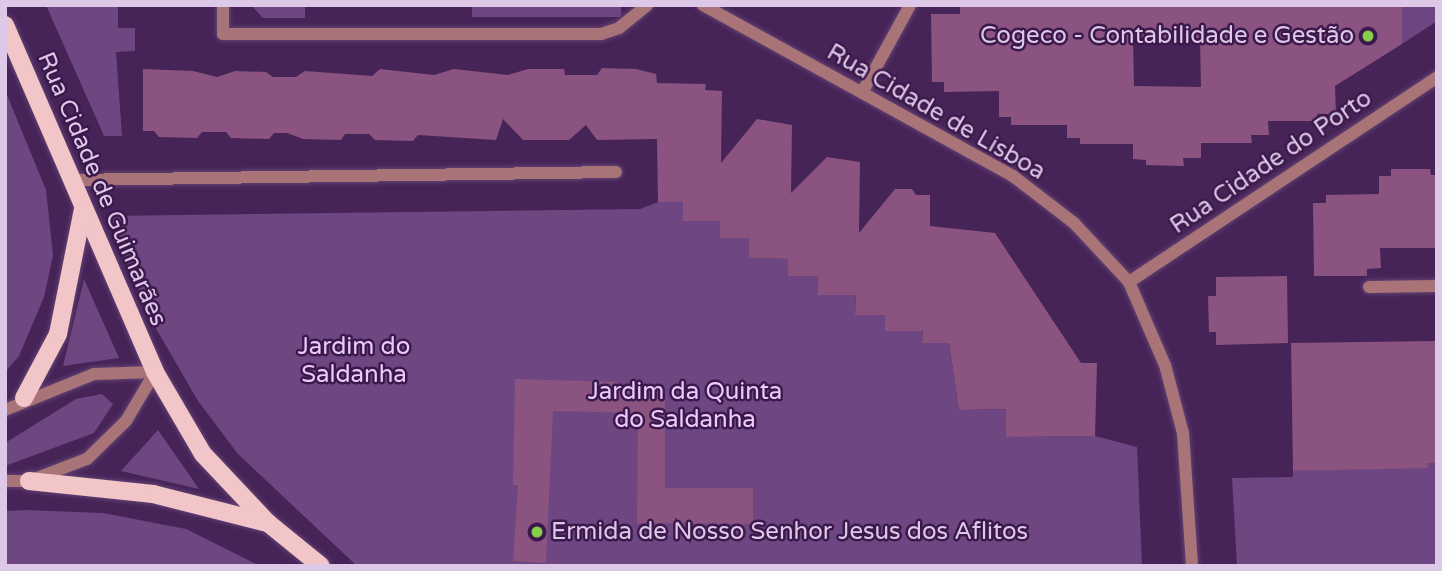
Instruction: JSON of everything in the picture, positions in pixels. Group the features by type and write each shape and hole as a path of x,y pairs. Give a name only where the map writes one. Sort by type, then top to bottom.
{"main road":[{"name":"Rua Cidade de Guimarães","path":"5,25 155,372 204,454 268,523 321,566"},
{"path":"24,398 58,334 83,209"},
{"path":"29,481 153,495 268,523"}],"street":[{"path":"223,5 223,34 601,34 619,28 647,5"},
{"name":"Rua Cidade de Lisboa","path":"703,5 1013,176 1074,223 1129,282 1165,365 1183,433 1192,566"},
{"path":"863,91 910,5"},
{"name":"Rua Cidade do Porto","path":"1129,282 1437,77"},
{"path":"71,180 616,172"},
{"path":"1369,287 1437,286"},
{"path":"5,410 24,398 94,374 155,372"},
{"path":"5,481 29,481 87,459 126,421 155,372"}],"green space":[{"path":"46,5 114,5 118,8 118,28 135,28 135,51 116,52 122,136 104,136"},
{"path":"251,5 305,5 305,18 263,18"},
{"path":"472,5 621,5 621,17 472,17"},
{"path":"1402,5 1437,5 1437,21 1402,44"},
{"path":"5,90 46,190 53,256 44,297 19,356 5,372"},
{"path":"658,202 683,202 683,221 720,221 720,238 749,238 749,258 788,259 788,276 818,276 818,295 856,295 855,315 885,315 885,331 923,331 922,343 949,343 959,410 1006,409 1006,437 1095,436 1137,447 1142,566 357,566 238,454 198,401 150,318 108,216 640,209"},
{"path":"84,279 119,358 63,366"},
{"path":"102,394 113,404 94,433 5,466 5,443 76,399"},
{"path":"158,430 199,489 121,471"},
{"path":"1427,463 1437,463 1437,566 1237,566 1232,478 1293,477 1293,471 1427,467"},
{"path":"5,511 103,513 186,529 260,566 5,566"}],"building":[{"path":"960,5 1402,5 1402,44 1335,86 1336,114 1317,114 1318,121 1268,121 1269,135 1251,135 1252,143 1201,143 1201,158 1183,158 1184,166 1146,165 1146,160 1133,159 1133,144 1080,144 1080,138 1067,138 1067,125 1011,125 1011,117 999,117 999,91 944,92 944,82 932,82 931,14 960,14","holes":["1133,38 1200,38 1201,87 1134,86"]},
{"path":"602,68 636,69 656,74 657,83 706,84 705,90 722,91 721,163 757,119 792,125 791,193 827,157 860,162 859,233 895,189 912,189 916,195 930,195 930,226 995,233 1081,363 1097,363 1095,436 1006,437 1006,409 959,410 949,343 922,343 923,331 885,331 885,315 855,315 856,295 818,295 818,276 788,276 788,259 749,258 749,238 720,238 720,221 683,221 683,202 658,202 657,139 597,140 586,125 569,140 523,140 503,119 496,140 418,135 413,141 375,140 369,134 345,134 341,140 303,139 287,133 274,133 269,139 231,138 226,132 202,132 197,138 159,137 154,131 143,131 143,69 193,71 217,77 235,71 266,72 273,77 296,77 305,71 372,76 380,69 434,75 454,69 508,75 528,69 564,69 565,75 597,75"},
{"path":"1391,169 1430,169 1431,175 1437,175 1437,248 1380,248 1381,268 1367,269 1367,276 1314,276 1313,203 1326,203 1326,195 1379,194 1379,176 1391,176"},
{"path":"1287,276 1288,343 1216,345 1216,332 1209,332 1208,296 1216,296 1216,277"},
{"path":"1437,341 1437,463 1427,463 1428,468 1293,471 1291,343"},
{"path":"515,379 617,382 617,388 665,388 665,488 753,488 753,524 637,523 638,413 553,411 546,563 513,561 518,485 513,485"}],"place":[{"name":"Cogeco - Contabilidade e Gestão","path":"1368,36"},
{"name":"Ermida de Nosso Senhor Jesus dos Aflitos","path":"537,532"}],"park label":[{"name":"Jardim do Saldanha","path":"354,361"},
{"name":"Jardim da Quinta do Saldanha","path":"685,406"}]}
